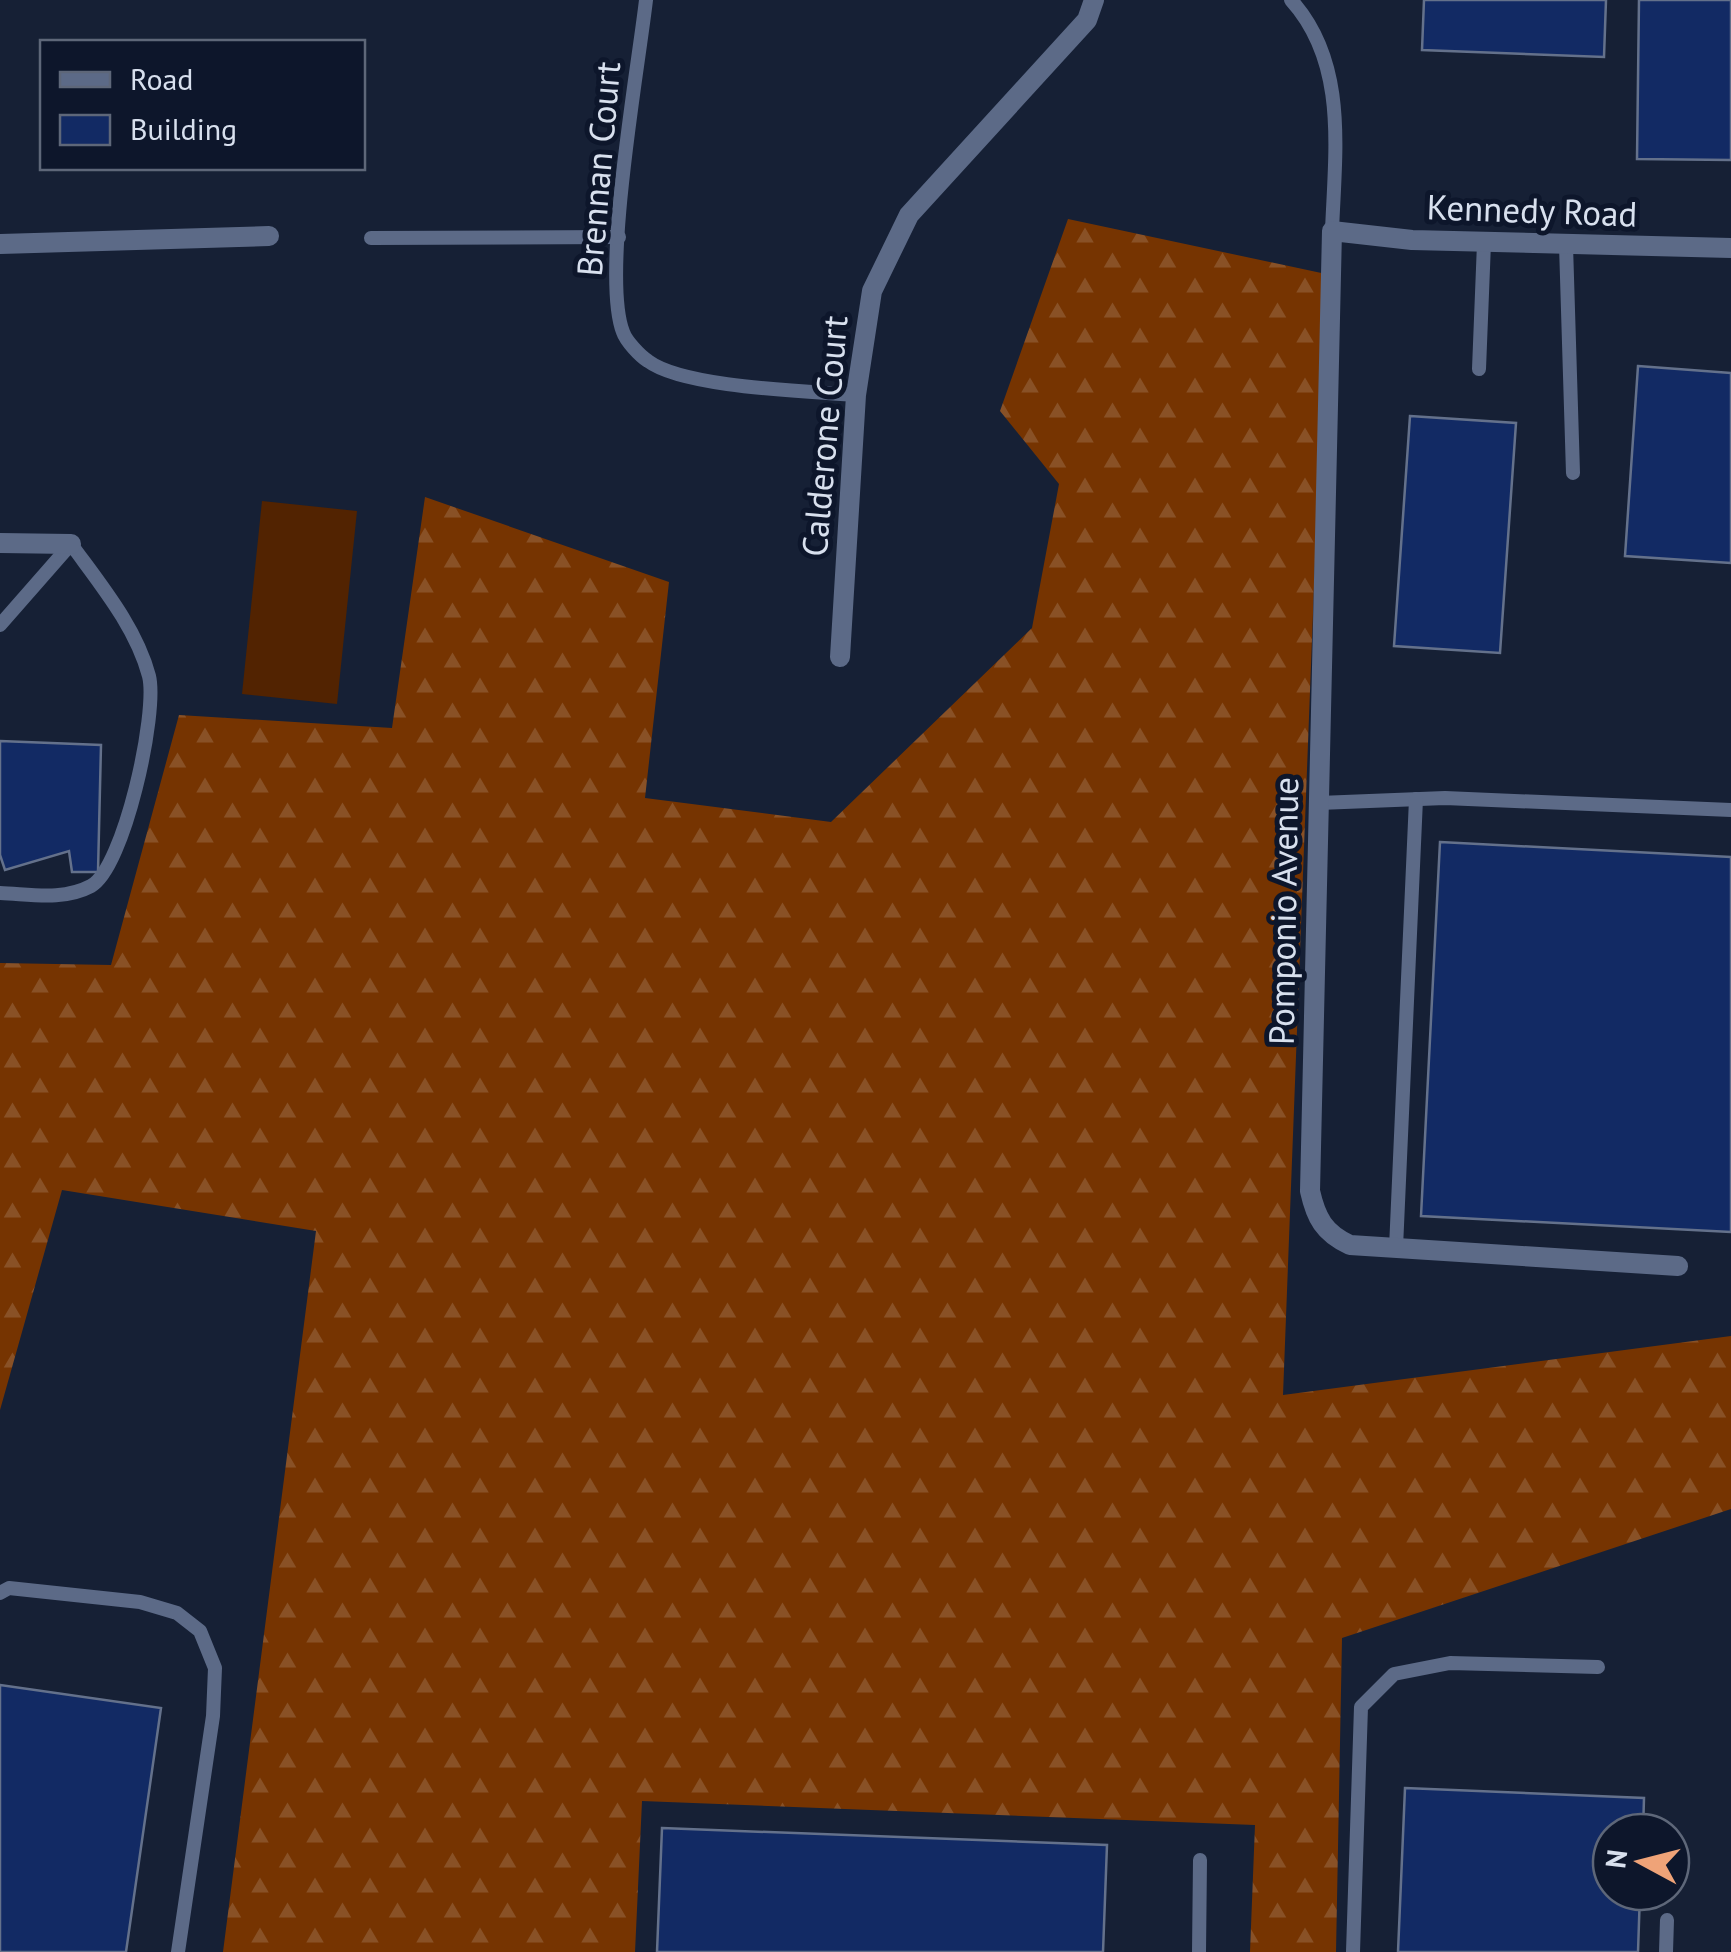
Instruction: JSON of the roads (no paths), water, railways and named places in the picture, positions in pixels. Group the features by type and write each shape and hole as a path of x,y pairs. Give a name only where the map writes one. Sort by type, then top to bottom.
{"street":[{"name":"Calderone Court","path":"840,657 856,395 872,292 909,215 1088,20 1094,0"},
{"name":"Kennedy Road","path":"1332,231 1484,242 1731,248"},
{"name":"Pomponio Avenue","path":"1332,231 1310,1190 1316,1217 1332,1236 1350,1245 1678,1266"},
{"path":"0,244 269,236"},
{"path":"0,543 70,544"}],"lane":[{"name":"Brennan Court","path":"646,0 619,237 618,294 624,334 648,362 714,384 856,395"},
{"path":"1291,0 1313,24 1332,72 1332,231"},
{"path":"371,238 619,237"},
{"path":"1480,369 1484,242"},
{"path":"1566,245 1573,473"},
{"path":"0,625 70,544 120,613 150,678 150,726 111,868 93,885 62,896 0,893"},
{"path":"1319,803 1416,799 1731,810"},
{"path":"1396,1248 1416,799"},
{"path":"0,1594 9,1588 140,1602 177,1613 200,1631 215,1668 213,1716 178,1952"},
{"path":"1353,1952 1361,1707 1394,1674 1450,1663 1598,1666"},
{"path":"1200,1860 1200,1952"},
{"path":"1666,1920 1666,1952"}]}
